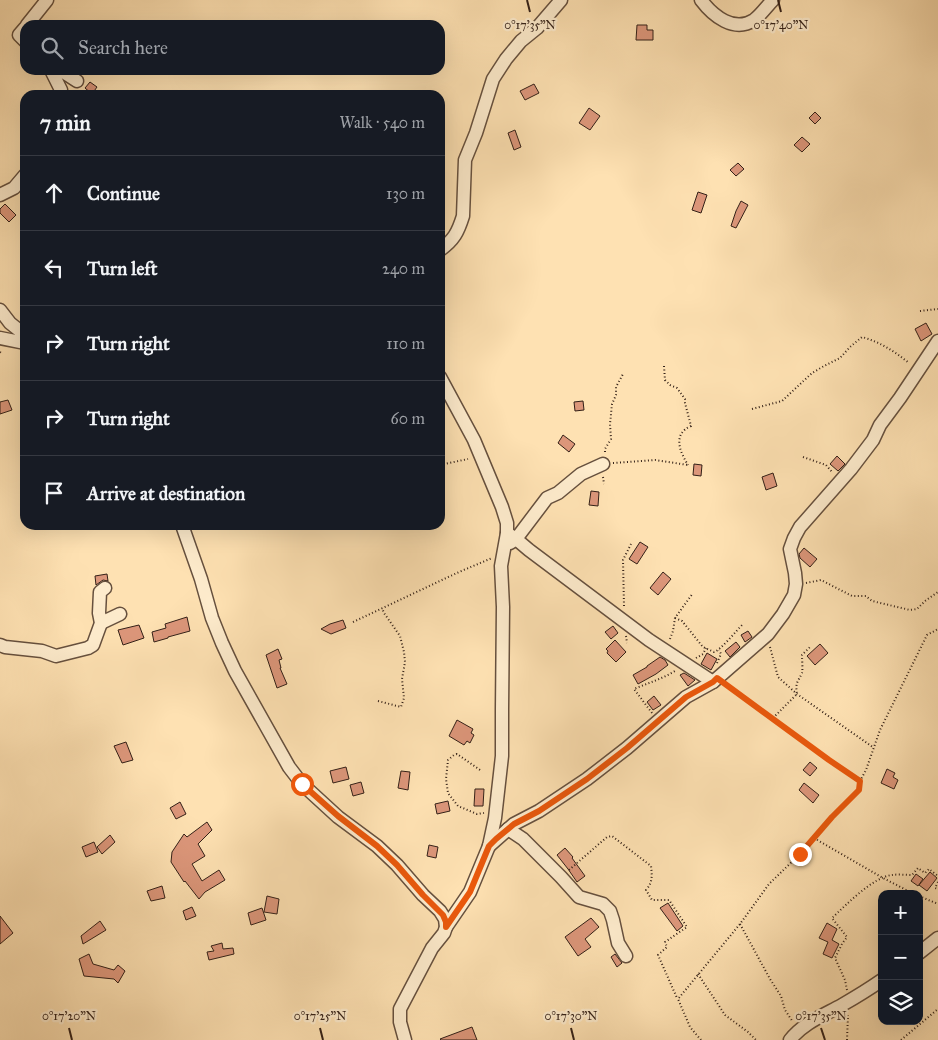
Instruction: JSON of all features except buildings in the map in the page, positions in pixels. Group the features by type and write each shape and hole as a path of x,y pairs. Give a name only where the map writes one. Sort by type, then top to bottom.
{"street":[{"path":"31,20 47,0"},
{"path":"445,246 456,235 463,216 466,160 493,79 521,41 537,28 561,0"},
{"path":"701,0 706,7 724,21 738,26 753,20 773,0"},
{"path":"54,75 61,90"},
{"path":"68,75 77,80"},
{"path":"0,195 14,188 20,181"},
{"path":"0,310 10,324 20,331"},
{"path":"0,338 20,342"},
{"path":"489,846 508,828 539,811 587,779 627,748 686,697 715,680 768,634 794,595 796,584 790,550 800,527 840,482 872,440 880,425 938,341"},
{"path":"445,386 474,440 512,536 649,640 685,664 715,680"},
{"path":"405,1040 400,1022 400,1009 432,948 444,934 446,927 470,892 489,846 496,812 502,756 504,608 502,566 504,552 512,536 547,498 558,493 580,474 603,464"},
{"path":"184,530 212,618 222,642 235,671 289,767 302,784 397,865 443,915 446,927"},
{"path":"0,645 42,651 56,656 88,648 93,645 101,623 99,613 100,592 105,588"},
{"path":"101,623 120,614"},
{"path":"508,828 523,839 561,876 579,897 603,904 610,911 618,943 626,956"},
{"path":"923,950 938,938"},
{"path":"794,1035 824,1013 878,982"}],"path":[{"path":"920,311 938,309"},
{"path":"752,409 782,401 812,373 840,358 862,337 895,351 918,371"},
{"path":"603,464 655,460 688,465 682,455 679,443 680,435 685,428 691,426 685,398 677,388 665,380 664,366"},
{"path":"604,484 602,472 605,449 611,439 612,404 616,395 616,387 623,374"},
{"path":"445,464 480,456"},
{"path":"803,457 826,465 840,482"},
{"path":"627,643 624,621 622,560 631,544"},
{"path":"353,622 504,552"},
{"path":"796,584 820,580 852,596 866,596 872,602 910,610 918,609 925,601 938,592"},
{"path":"669,653 667,644 673,631 675,618 693,593"},
{"path":"378,701 401,708 404,698 402,679 405,662 404,652 400,636 382,608"},
{"path":"675,618 682,621 703,647 714,652 719,650 743,624"},
{"path":"678,999 740,924 770,884 859,790 860,781 866,770 880,730 927,635 938,629"},
{"path":"768,634 778,677 797,694 874,748"},
{"path":"797,694 797,679 802,672 802,655 810,647"},
{"path":"658,720 634,689 674,672 680,666 703,654 706,648"},
{"path":"715,680 773,718 860,781"},
{"path":"773,718 797,694"},
{"path":"480,770 456,754 450,757 446,779 448,793 458,806 477,814 496,812"},
{"path":"561,876 607,837 612,836 651,866 652,878 646,890 652,900 669,900 687,927 665,942 666,947 658,955 690,1027 701,1040"},
{"path":"814,838 906,890"},
{"path":"847,1040 848,1001 845,980 835,958 847,937 832,918 873,883 890,875 912,875 918,868 925,873 929,869 938,876"},
{"path":"938,882 935,888 938,889"},
{"path":"923,898 938,904"},
{"path":"740,924 770,980 781,996 794,1035"},
{"path":"698,974 725,1015 756,1040"},
{"path":"902,1040 938,1009"}],"route":[{"path":"302,784 397,865 440,911 446,922 446,927 470,892 489,846 496,839 514,824 539,811 587,779 627,748 686,697 717,678 860,781 859,790 832,817 800,854"}]}
